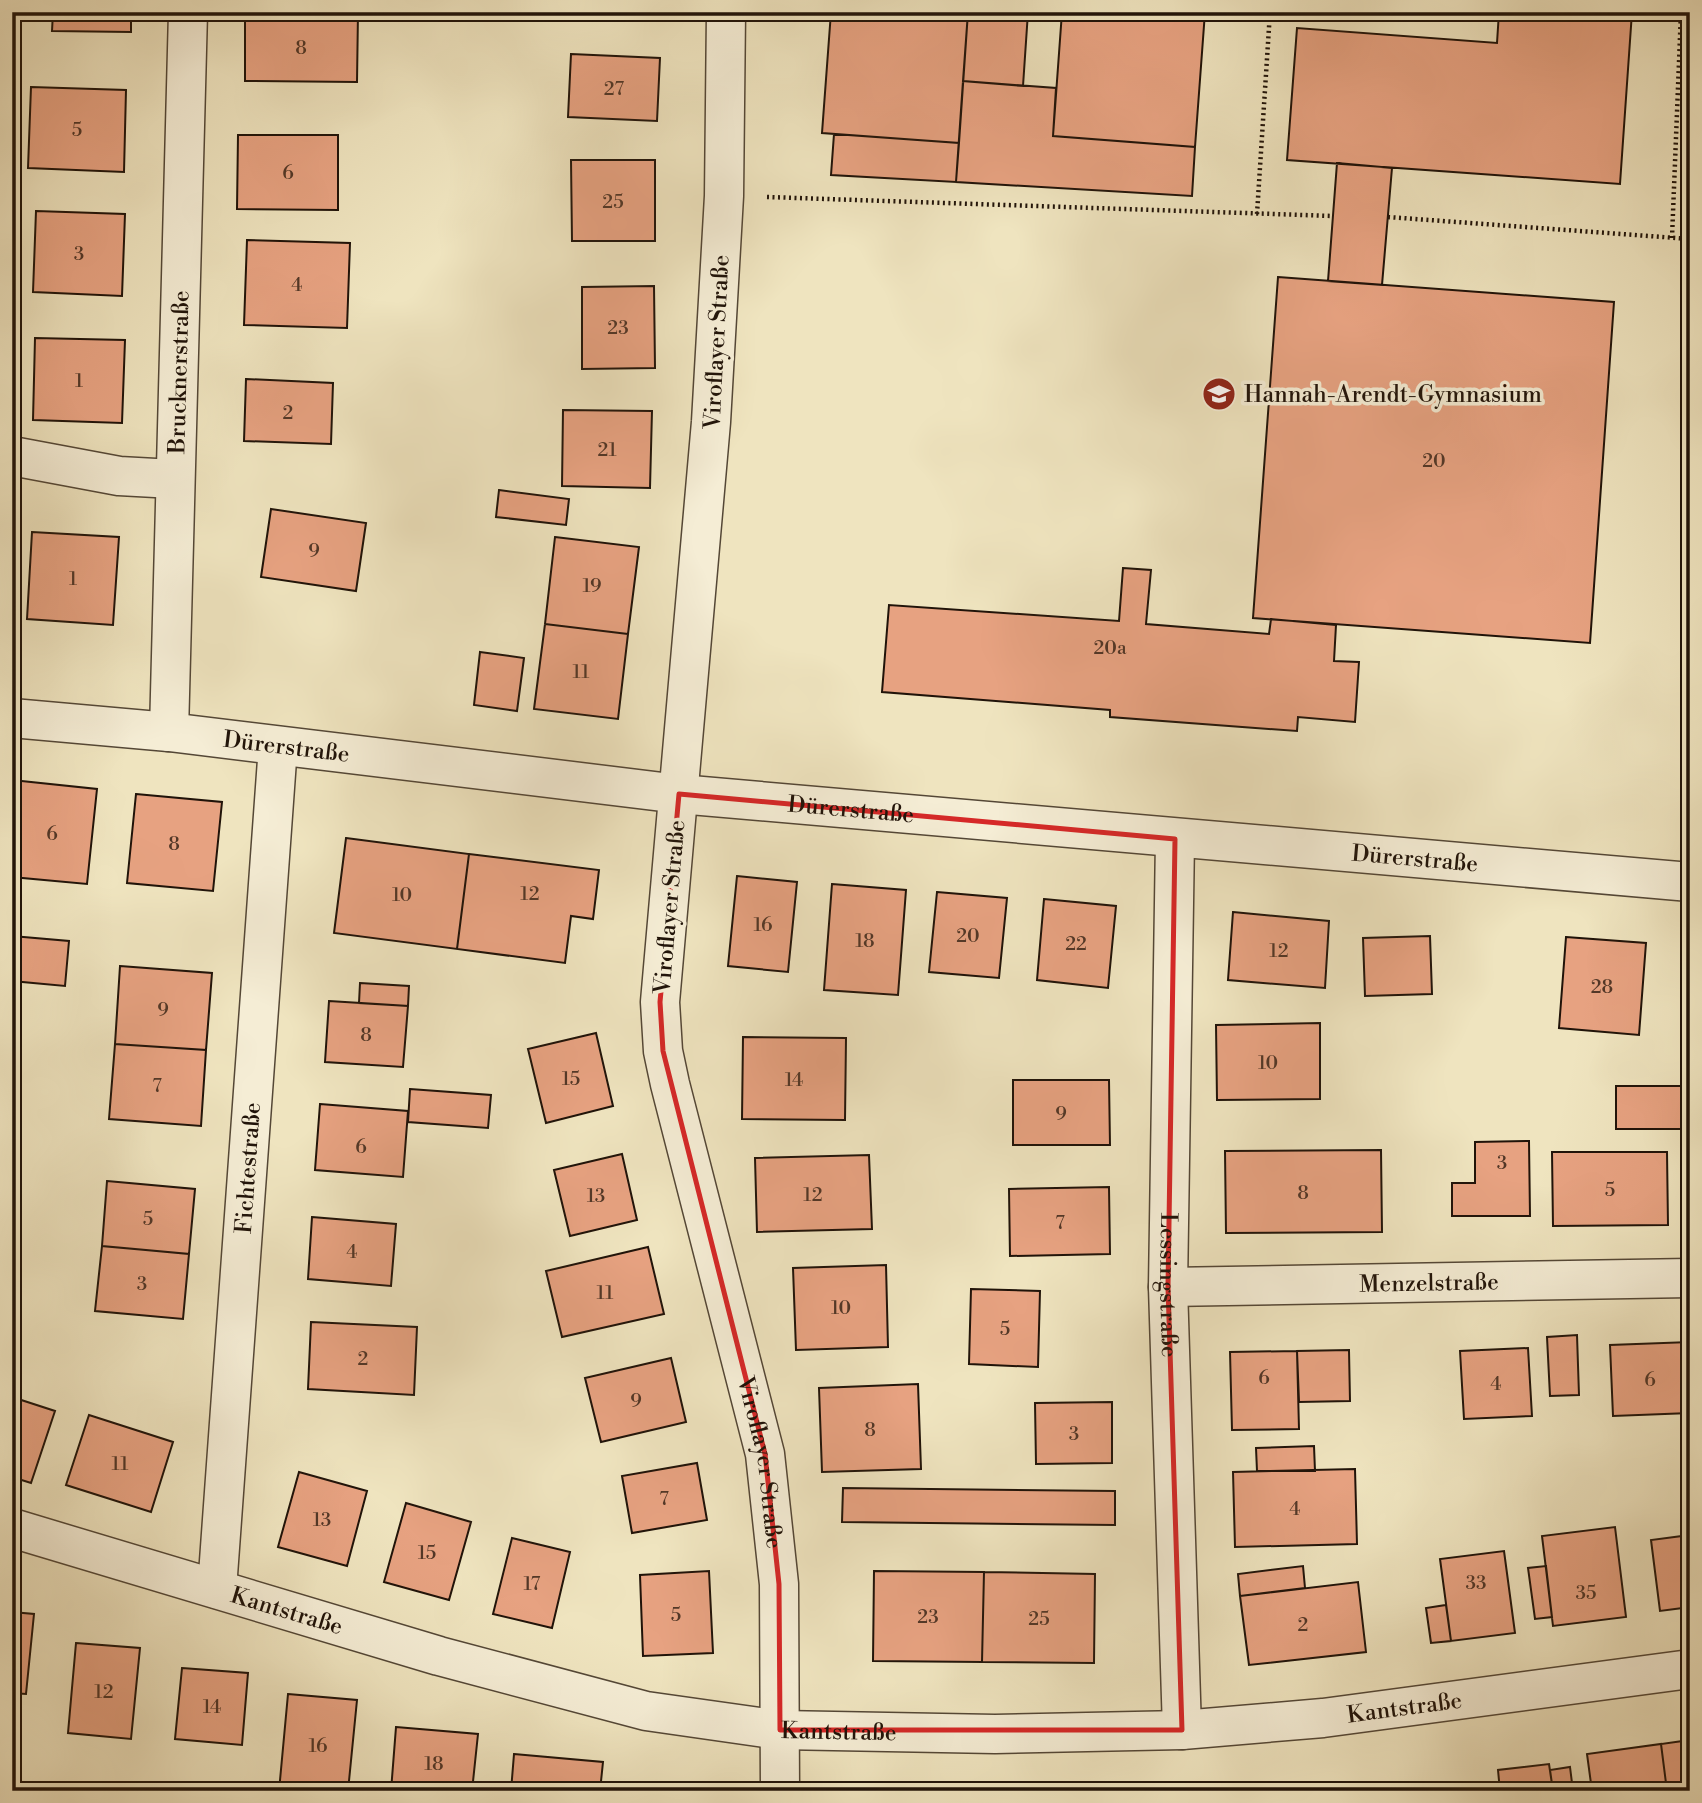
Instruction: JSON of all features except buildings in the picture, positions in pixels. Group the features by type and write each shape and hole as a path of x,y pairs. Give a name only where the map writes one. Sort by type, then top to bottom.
{"street":[{"name":"Brucknerstraße","path":"169,732 188,12"},
{"name":"Viroflayer Straße","path":"726,12 724,196 711,422 660,1002 663,1051 765,1454 779,1584 780,1791"},
{"path":"12,456 119,476 174,479"},
{"name":"Dürerstraße","path":"12,718 169,732 679,794 1690,882"},
{"name":"Fichtestraße","path":"217,1589 278,746"},
{"name":"Lessingstraße","path":"1175,839 1168,1287 1182,1730"},
{"name":"Menzelstraße","path":"1168,1287 1690,1278"},
{"name":"Kantstraße","path":"12,1528 439,1656 646,1711 780,1730 995,1734 1182,1730 1323,1718 1690,1669"}],"path":[{"path":"1256,214 1270,12"},
{"path":"1672,238 1681,12"},
{"path":"724,196 1333,216"},
{"path":"1388,217 1690,239"}],"highlighted area":[{"path":"679,794 1175,839 1168,1287 1182,1730 780,1730 779,1584 765,1454 663,1051 660,1002"}],"place":[{"name":"Hannah-Arendt-Gymnasium","path":"1219,394"}]}
